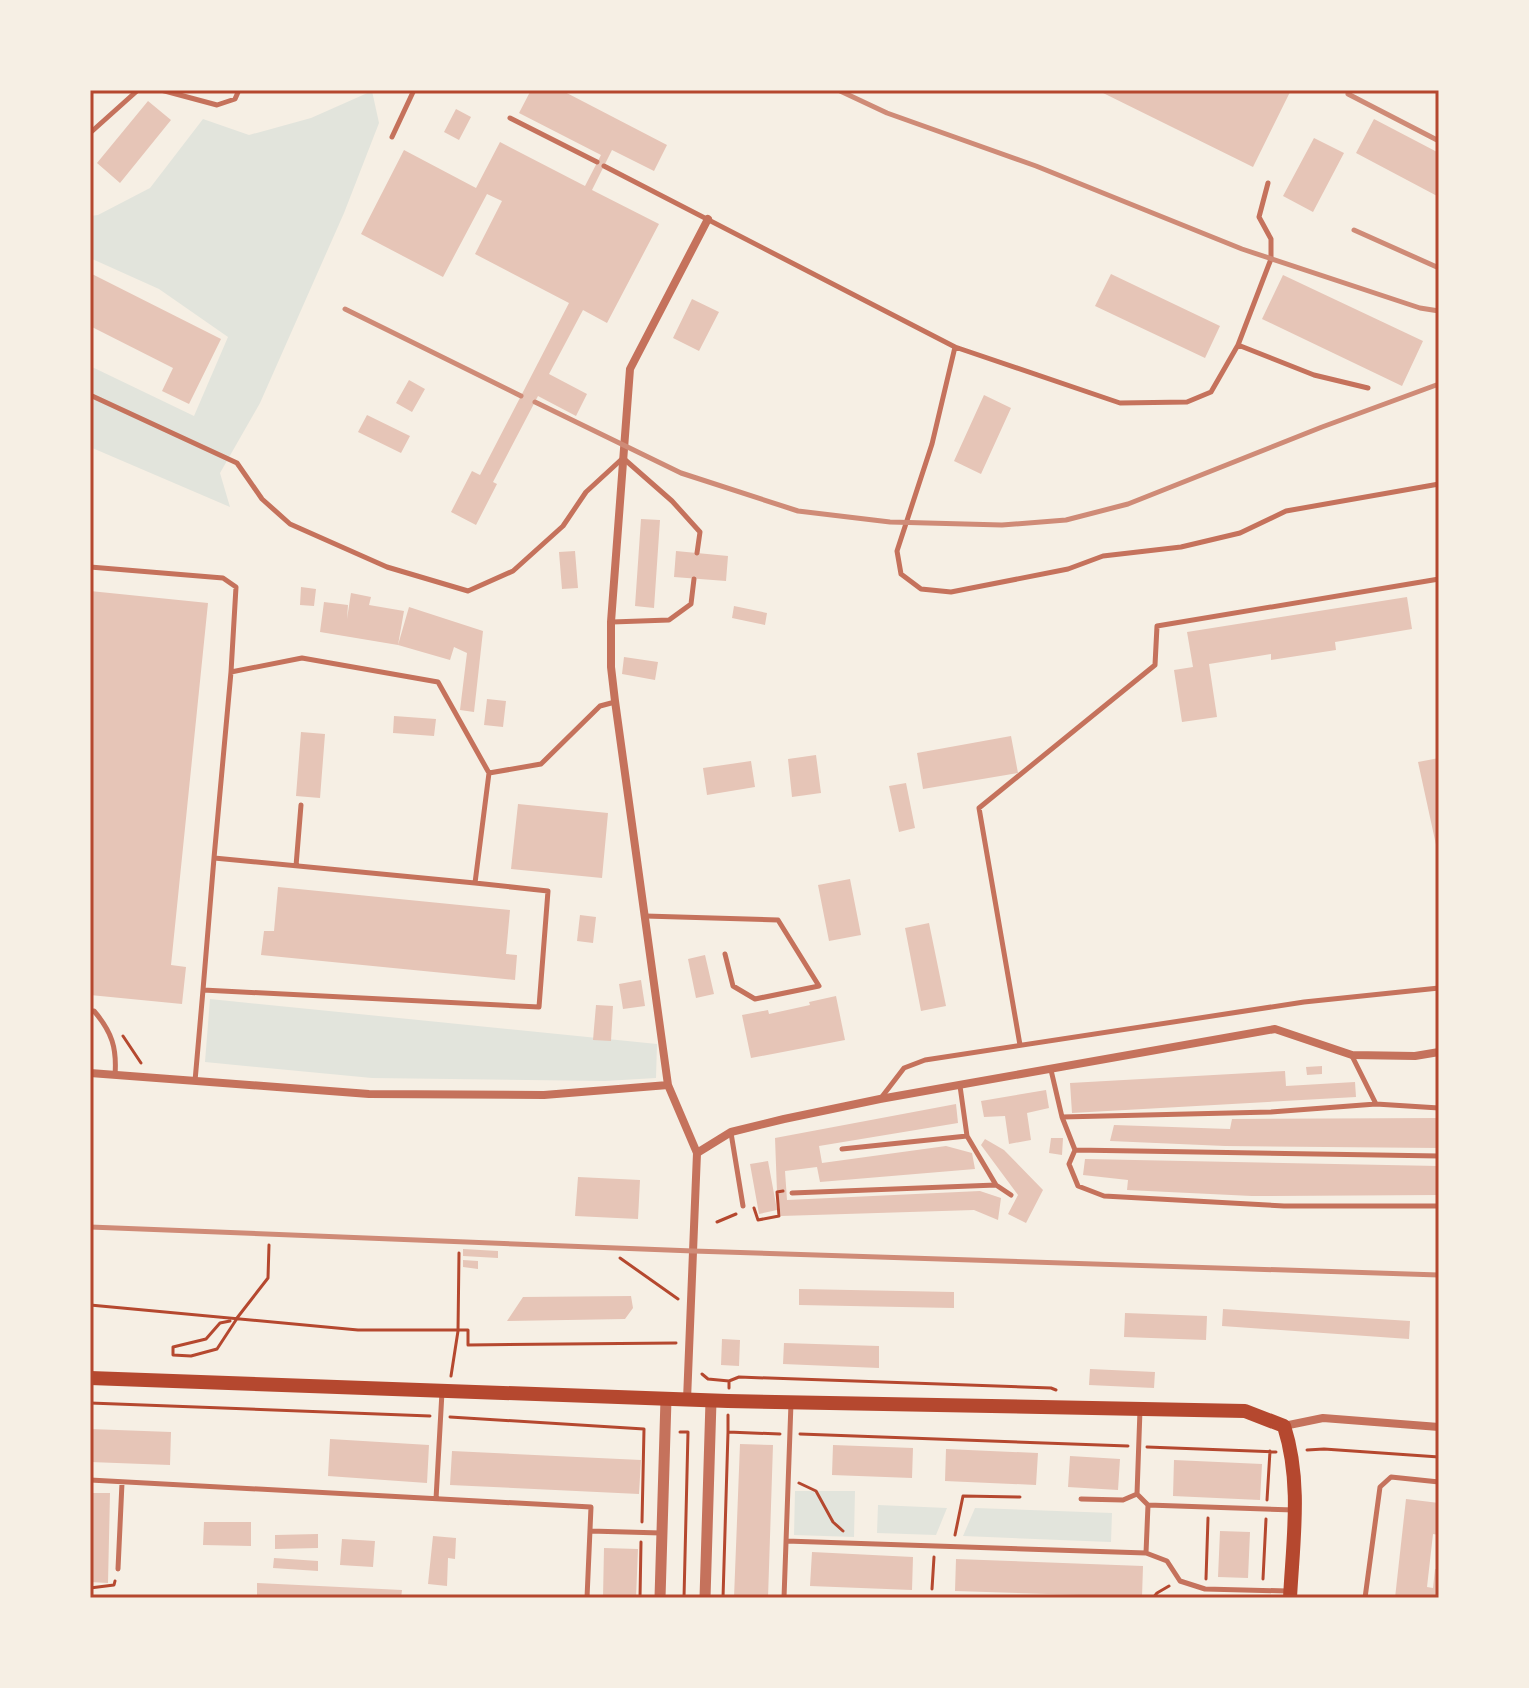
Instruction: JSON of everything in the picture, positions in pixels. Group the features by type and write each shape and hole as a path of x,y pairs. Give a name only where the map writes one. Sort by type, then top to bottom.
{"main road":[{"path":"90,1378 711,1401 1245,1411 1284,1426 1292,1452 1296,1482 1290,1595"}],"street":[{"path":"687,1400 697,1153 668,1085 615,701 611,622 630,369 708,219"},
{"path":"697,1153 731,1132 880,1099 1275,1029 1352,1055 1415,1056 1439,1052"},
{"path":"90,1073 369,1094 544,1095 668,1085"},
{"path":"660,1598 666,1399"},
{"path":"705,1598 711,1401"},
{"path":"1284,1426 1323,1418 1439,1427"}],"lane":[{"path":"90,133 138,90"},
{"path":"161,90 217,105 235,99 239,90"},
{"path":"331,90 342,90"},
{"path":"392,137 414,90"},
{"path":"510,118 597,162"},
{"path":"604,166 955,347 1120,403 1187,402 1211,392 1238,345 1271,259 1271,239 1259,217 1268,183"},
{"path":"1238,345 1314,375 1368,388"},
{"path":"955,347 932,444 897,551 901,574 921,589 951,592 1068,569 1103,556 1181,547 1240,533 1286,511 1439,484"},
{"path":"90,395 237,463 262,499 290,524 387,567 468,591 513,571 563,526 586,492 623,458 672,501 700,532 697,553"},
{"path":"90,567 223,578 236,587 194,1082"},
{"path":"611,622 669,620 691,604 694,579"},
{"path":"1020,1045 979,808 1155,665 1157,626 1439,579"},
{"path":"231,672 302,658 438,682 489,773 475,883"},
{"path":"489,773 541,764 600,706 615,701"},
{"path":"296,866 301,805"},
{"path":"203,990 539,1007 548,891 214,858"},
{"path":"645,916 778,920 819,986 755,999 733,986 725,954"},
{"path":"880,1099 904,1068 925,1060 1304,1002 1439,988"},
{"path":"90,1011 94,1011 107,1027 117,1050 115,1075"},
{"path":"1352,1055 1376,1104"},
{"path":"1051,1070 1062,1117 1075,1150 1069,1164 1078,1186 1104,1196 1284,1206 1439,1206"},
{"path":"960,1086 967,1136 996,1185 1011,1195"},
{"path":"1062,1117 1271,1112 1376,1104 1439,1108"},
{"path":"731,1132 743,1206"},
{"path":"842,1149 967,1136"},
{"path":"1075,1150 1439,1156"},
{"path":"790,1192 996,1185"},
{"path":"436,1499 446,1390"},
{"path":"784,1598 791,1402"},
{"path":"1140,1409 1137,1494 1148,1505 1294,1510"},
{"path":"1365,1598 1380,1487 1391,1477 1439,1482"},
{"path":"90,1480 591,1507 587,1598"},
{"path":"118,1569 122,1483"},
{"path":"1081,1499 1123,1500 1137,1494"},
{"path":"1146,1553 1148,1505"},
{"path":"590,1531 662,1533"},
{"path":"786,1541 1146,1553 1167,1561 1180,1581 1205,1589 1290,1595"},
{"path":"914,1598 939,1598"}],"path":[{"path":"117,1027 139,1062 147,1068"},
{"path":"717,1222 754,1208 758,1220 779,1216 777,1192 790,1192"},
{"path":"236,1320 220,1323 206,1339 173,1347 173,1355 191,1356 217,1349 268,1278 269,1245"},
{"path":"446,1390 458,1331 459,1253"},
{"path":"620,1258 678,1298 679,1308"},
{"path":"90,1305 358,1330 468,1330 468,1345 679,1343"},
{"path":"688,1373 701,1373 708,1379 729,1381 739,1377 1051,1388 1065,1395"},
{"path":"723,1598 729,1381"},
{"path":"169,1406 170,1395"},
{"path":"644,1429 710,1434 728,1432 1292,1452 1324,1449 1439,1457"},
{"path":"684,1598 688,1432"},
{"path":"1262,1592 1270,1451"},
{"path":"788,1478 816,1491 833,1522 859,1544"},
{"path":"952,1546 963,1496 1020,1497"},
{"path":"1205,1589 1209,1507"},
{"path":"932,1597 935,1547"},
{"path":"90,1588 114,1585 118,1569"},
{"path":"1153,1598 1180,1581"}],"shaded area":[{"path":"372,91 379,123 344,213 260,403 220,473 230,507 90,447 90,366 194,416 228,337 159,289 90,258 90,216 98,215 150,188 203,119 249,135 311,118"},
{"path":"210,999 657,1044 656,1078 605,1081 372,1078 205,1062"},
{"path":"795,1491 855,1491 854,1537 794,1535"},
{"path":"878,1505 947,1508 936,1535 877,1533"},
{"path":"975,1508 1112,1513 1111,1542 963,1536"}],"building":[{"path":"531,90 561,90 667,145 654,171 612,150 592,190 659,224 607,323 583,310 549,374 587,394 576,416 538,396 493,482 497,484 476,525 451,512 472,471 480,475 569,303 475,254 502,201 487,194 443,277 361,234 404,150 476,188 500,142 585,186 601,155 519,113"},
{"path":"1097,90 1291,90 1253,167"},
{"path":"148,101 171,120 120,183 97,163"},
{"path":"456,109 471,117 459,140 444,132"},
{"path":"1374,119 1439,153 1439,197 1356,153"},
{"path":"1314,138 1344,153 1313,212 1283,196"},
{"path":"90,273 221,339 189,404 162,391 173,368 90,326"},
{"path":"1111,274 1220,326 1205,358 1095,306"},
{"path":"1283,275 1423,341 1402,386 1262,319"},
{"path":"692,299 719,312 699,351 673,338"},
{"path":"409,380 425,389 412,412 396,403"},
{"path":"984,395 1011,408 981,474 954,461"},
{"path":"367,415 410,436 401,453 358,432"},
{"path":"641,519 660,520 654,608 635,606"},
{"path":"575,551 578,588 562,589 559,552"},
{"path":"676,551 728,556 726,581 674,577"},
{"path":"301,587 316,589 314,606 300,605"},
{"path":"90,591 208,603 171,965 186,967 182,1004 90,995"},
{"path":"351,593 371,597 369,605 404,611 398,645 320,632 324,602 348,605 347,619"},
{"path":"1407,597 1412,629 1335,642 1336,650 1271,660 1271,654 1209,664 1217,717 1182,722 1174,670 1193,667 1187,632"},
{"path":"734,606 767,613 765,625 732,618"},
{"path":"409,607 483,631 474,712 460,710 467,653 454,647 450,660 398,645"},
{"path":"624,657 658,662 655,680 622,674"},
{"path":"487,699 506,701 503,727 484,725"},
{"path":"394,716 436,719 434,736 393,733"},
{"path":"301,732 325,734 320,798 296,796"},
{"path":"1011,736 1018,773 923,789 917,753"},
{"path":"816,755 821,793 792,797 788,759"},
{"path":"1439,758 1439,854 1438,854 1418,762"},
{"path":"751,761 755,787 707,795 703,768"},
{"path":"906,783 915,828 899,832 889,786"},
{"path":"518,804 608,813 602,878 511,869"},
{"path":"850,879 861,935 829,941 818,885"},
{"path":"278,887 510,910 506,954 517,955 515,980 261,955 264,931 274,931"},
{"path":"580,915 596,917 593,943 577,941"},
{"path":"929,923 946,1006 921,1011 905,928"},
{"path":"705,955 714,994 696,998 688,959"},
{"path":"641,980 645,1006 623,1009 619,984"},
{"path":"836,996 845,1040 751,1058 742,1015 768,1010 769,1014"},
{"path":"596,1005 613,1006 611,1041 593,1040"},
{"path":"1322,1066 1322,1074 1307,1075 1306,1067"},
{"path":"1285,1071 1286,1086 1355,1082 1356,1097 1072,1113 1070,1083"},
{"path":"1046,1090 1049,1108 1027,1113 1031,1140 1009,1144 1005,1116 984,1117 981,1101"},
{"path":"956,1104 958,1123 819,1146 822,1163 946,1146 972,1153 975,1169 820,1182 817,1167 785,1171 787,1200 980,1191 1001,1198 998,1220 974,1210 781,1216 775,1138"},
{"path":"1439,1118 1439,1148 1225,1146 1110,1141 1114,1125 1230,1129 1232,1119"},
{"path":"1051,1138 1063,1138 1062,1155 1049,1153"},
{"path":"985,1139 1004,1150 1043,1190 1026,1223 1008,1214 1018,1195 981,1145"},
{"path":"1085,1159 1439,1166 1439,1195 1252,1196 1127,1190 1128,1180 1083,1175"},
{"path":"768,1161 777,1210 759,1214 750,1164"},
{"path":"578,1177 640,1180 638,1219 575,1216"},
{"path":"463,1249 498,1251 498,1258 463,1256"},
{"path":"463,1260 478,1261 478,1269 463,1267"},
{"path":"799,1289 954,1292 954,1308 799,1305"},
{"path":"631,1296 633,1308 625,1319 507,1321 523,1297"},
{"path":"1223,1309 1410,1321 1409,1339 1222,1326"},
{"path":"1125,1313 1207,1316 1206,1340 1124,1337"},
{"path":"722,1339 740,1340 739,1366 721,1365"},
{"path":"784,1343 879,1346 879,1368 783,1364"},
{"path":"1090,1369 1155,1372 1154,1388 1089,1385"},
{"path":"90,1429 171,1432 170,1465 90,1462"},
{"path":"330,1439 429,1445 427,1483 328,1476"},
{"path":"740,1444 773,1445 768,1598 734,1598"},
{"path":"833,1445 913,1448 912,1478 832,1475"},
{"path":"946,1449 1038,1453 1036,1485 945,1481"},
{"path":"452,1451 641,1460 639,1494 450,1485"},
{"path":"1070,1456 1120,1459 1118,1490 1068,1487"},
{"path":"1174,1460 1262,1464 1260,1500 1173,1496"},
{"path":"90,1493 110,1493 108,1583 90,1582"},
{"path":"1406,1499 1439,1503 1439,1535 1433,1534 1427,1587 1433,1588 1435,1569 1439,1570 1439,1598 1395,1598"},
{"path":"204,1522 251,1522 251,1546 203,1545"},
{"path":"1220,1531 1250,1532 1248,1578 1218,1577"},
{"path":"318,1534 318,1548 275,1549 275,1535"},
{"path":"433,1536 456,1538 455,1559 448,1558 447,1586 428,1584"},
{"path":"342,1539 375,1541 373,1567 340,1565"},
{"path":"604,1548 638,1549 636,1598 603,1598"},
{"path":"812,1552 913,1557 912,1590 810,1586"},
{"path":"274,1558 318,1561 318,1571 273,1568"},
{"path":"956,1559 1143,1566 1142,1597 955,1591"},
{"path":"257,1583 402,1590 401,1598 257,1598"}],"railway":[{"path":"838,90 887,113 1036,166 1242,249 1420,308 1439,311"},
{"path":"1348,94 1439,141"},
{"path":"1354,230 1439,268"},
{"path":"345,309 521,396"},
{"path":"535,402 681,473 798,511 890,522 1002,525 1066,520 1128,504 1439,384"},
{"path":"90,1227 693,1251 1439,1275"}]}
